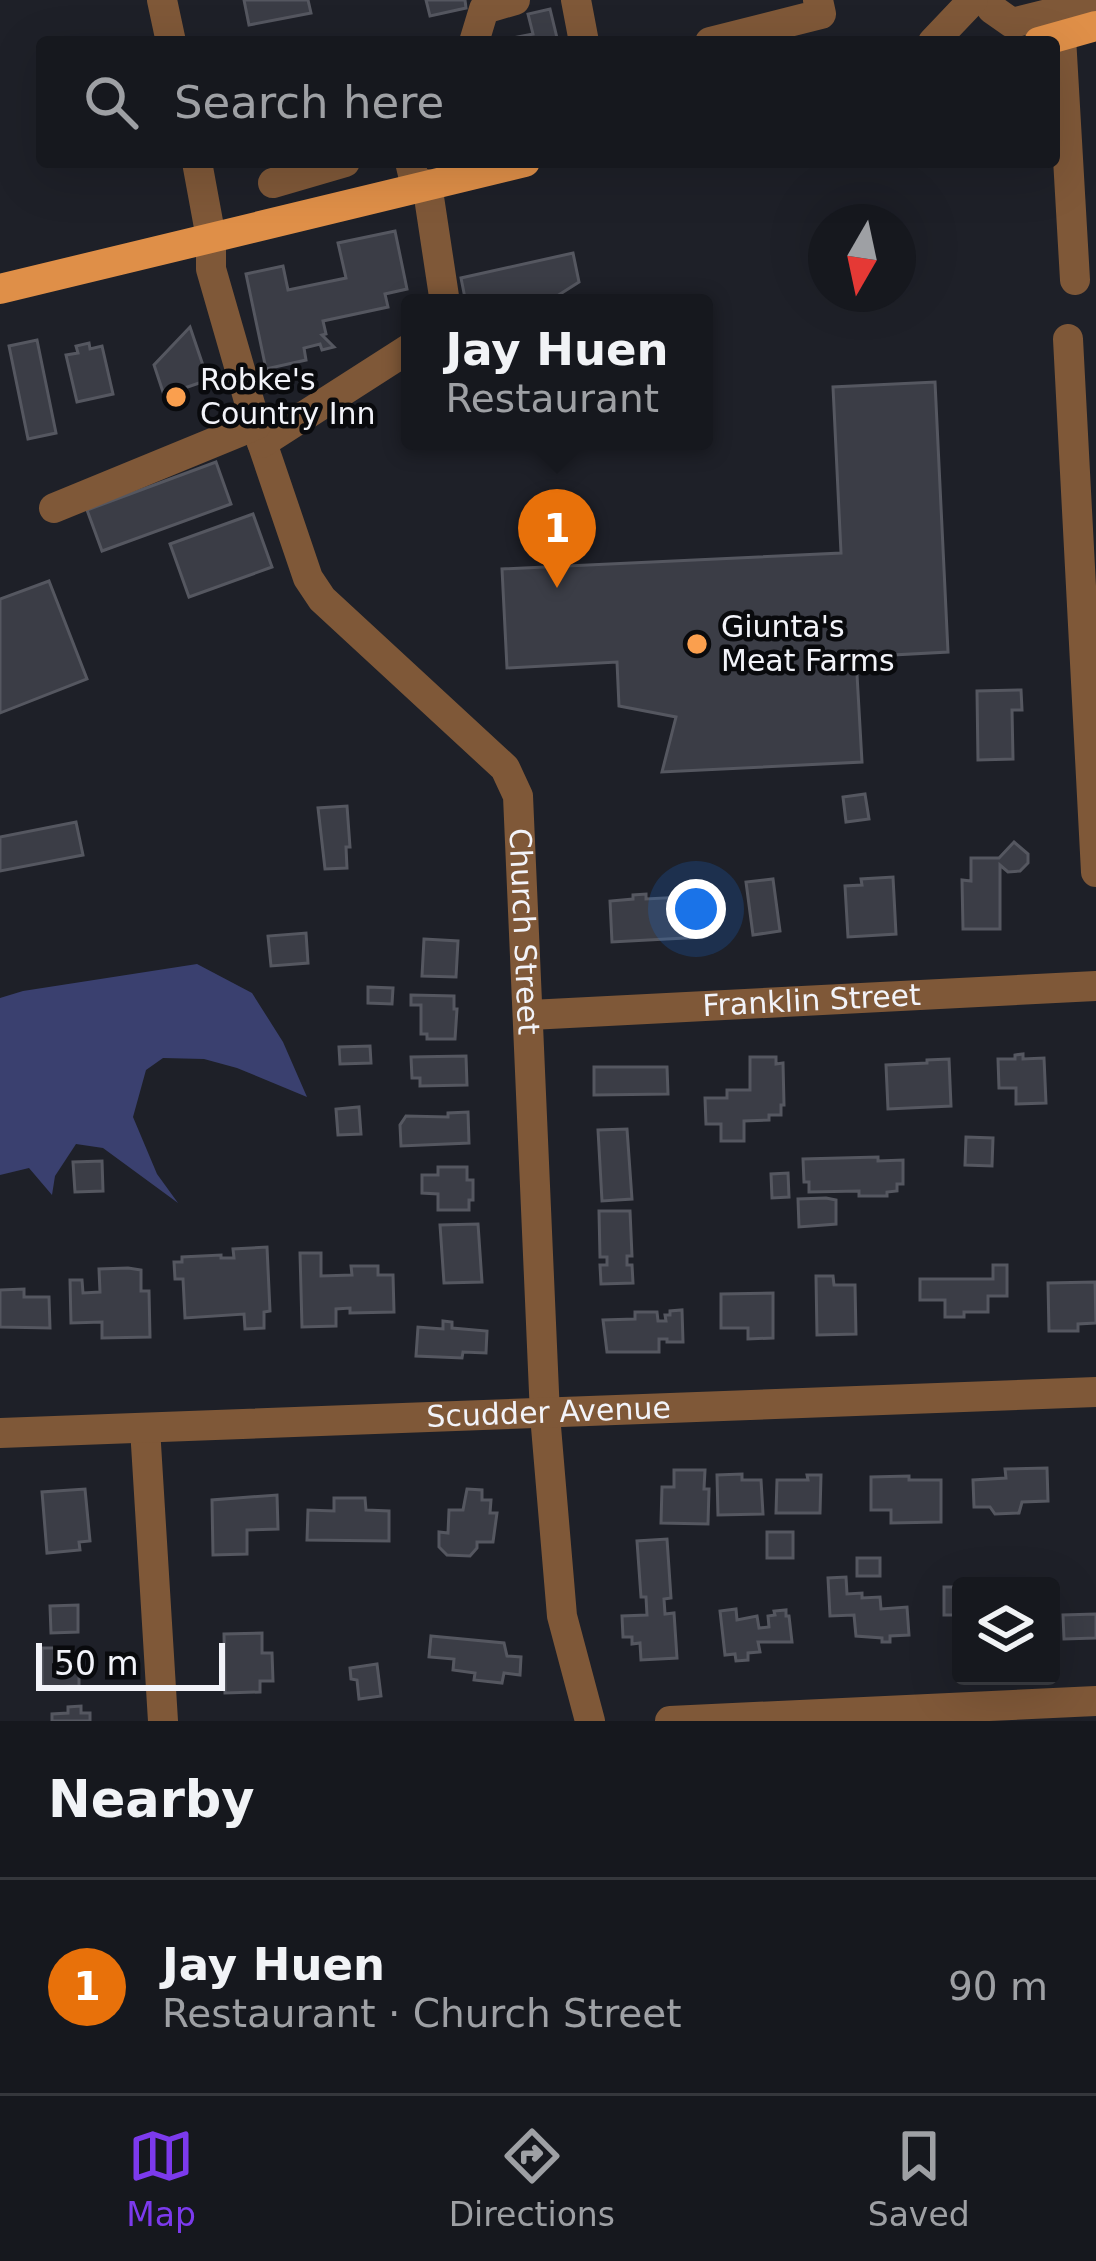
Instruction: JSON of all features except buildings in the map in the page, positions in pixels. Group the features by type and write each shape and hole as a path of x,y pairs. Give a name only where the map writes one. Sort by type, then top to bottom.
{"main road":[{"path":"1060,36 1096,26"},
{"path":"0,290 285,220 418,178 485,168"}],"street":[{"path":"162,0 170,36"},
{"path":"476,36 484,9 515,0"},
{"path":"575,0 583,36"},
{"path":"734,36 821,14 818,0"},
{"path":"939,36 973,0"},
{"path":"986,0 1012,23 1096,2"},
{"path":"1060,135 1075,280"},
{"name":"Church Street","path":"198,168 211,238 211,269 259,434 314,589 380,656 505,768 518,796 545,1415 562,1616 590,1721"},
{"path":"285,220 269,173 304,168"},
{"path":"418,178 443,294"},
{"path":"1068,338 1096,872"},
{"path":"53,508 259,434 401,353"},
{"name":"Franklin Street","path":"530,1015 1096,986"},
{"name":"Scudder Avenue","path":"0,1433 1096,1392"},
{"path":"145,1428 163,1721"},
{"path":"670,1721 1096,1702"}],"shaded area":[{"path":"197,964 252,993 283,1042 307,1097 204,1059 163,1058 146,1070 133,1117 157,1174 178,1203 103,1148 76,1144 55,1176 52,1195 29,1168 0,1175 0,998"}],"place":[{"name":"Robke's Country Inn","path":"176,397"},
{"name":"Jay Huen","path":"557,588"},
{"name":"Giunta's Meat Farms","path":"697,644"}]}
